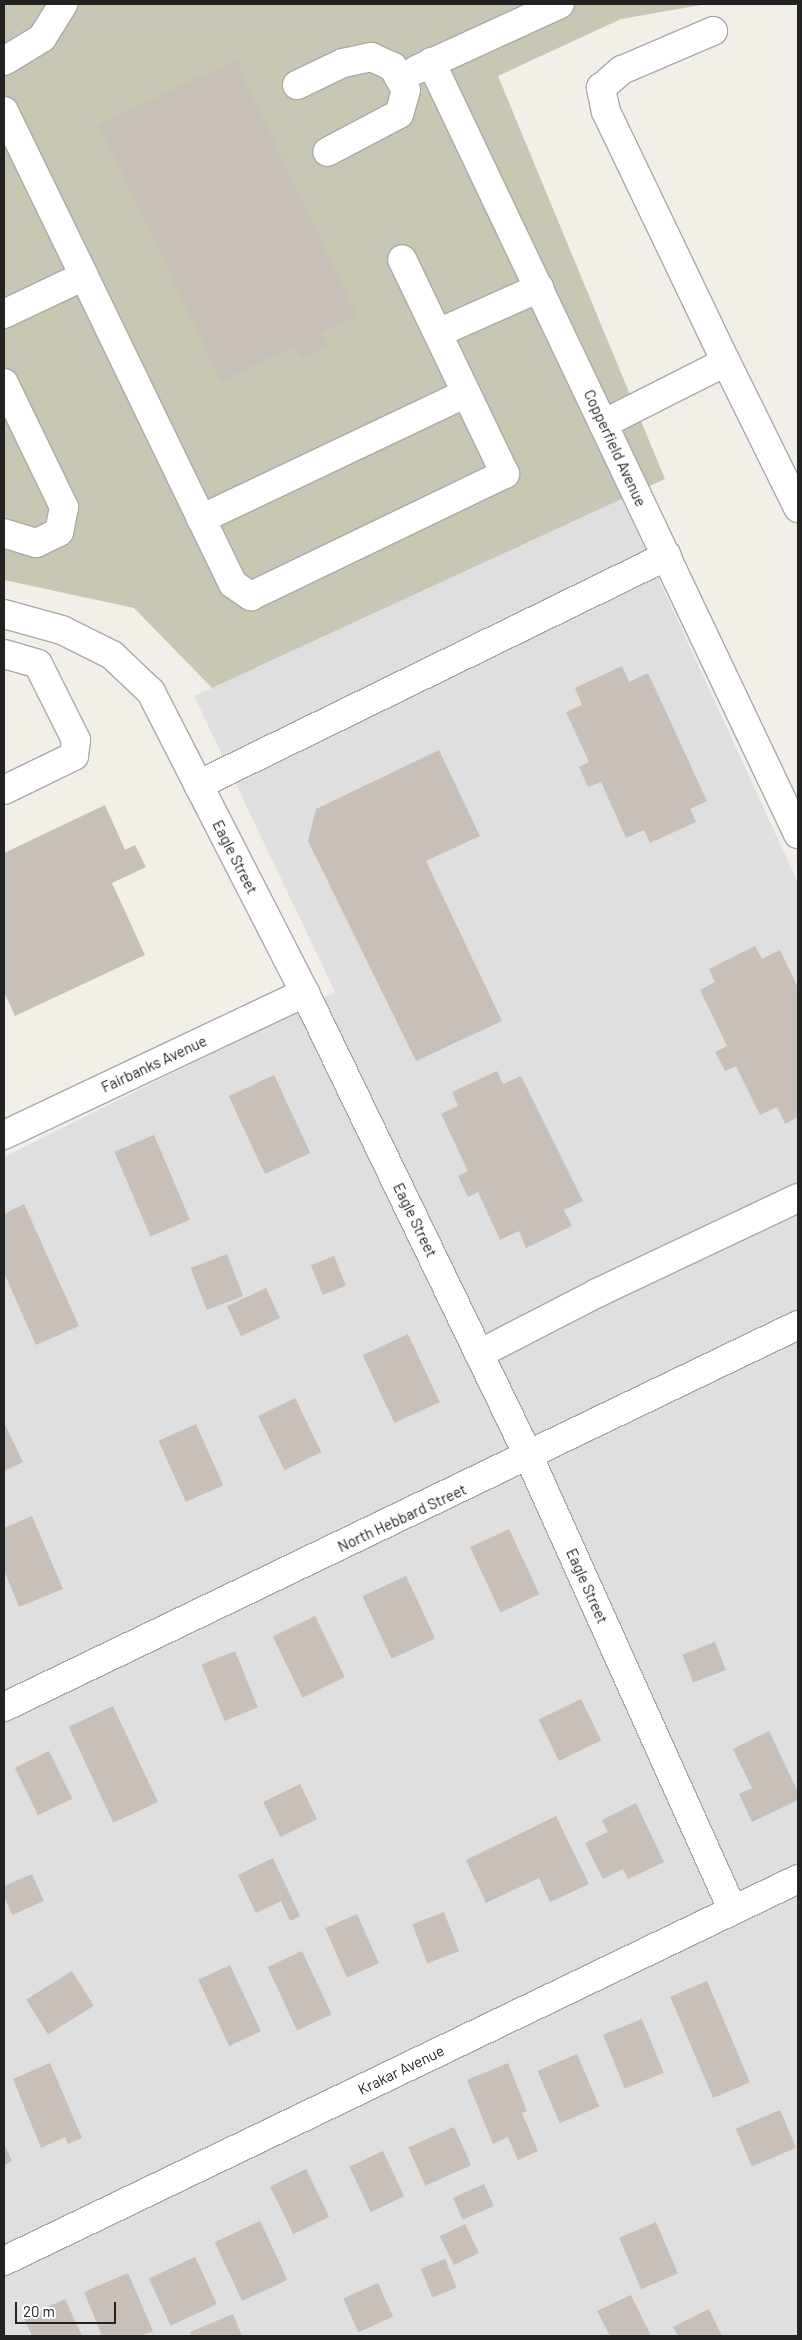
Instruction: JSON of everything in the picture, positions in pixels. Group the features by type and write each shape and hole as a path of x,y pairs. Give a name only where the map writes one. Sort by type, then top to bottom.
{"street":[{"path":"4,61 42,38 63,4"},
{"path":"399,78 560,4"},
{"path":"713,31 622,70 601,88 606,112 798,508"},
{"path":"297,85 343,63 371,57 393,66 406,90 399,114 327,152"},
{"name":"Copperfield Avenue","path":"432,62 667,556 795,818"},
{"path":"4,110 233,584 250,596 505,474 402,259"},
{"path":"4,314 84,276"},
{"path":"438,334 539,288"},
{"path":"604,424 726,362"},
{"path":"4,383 64,508 60,532 36,543 4,533"},
{"path":"201,519 466,393"},
{"path":"198,785 667,556"},
{"name":"Eagle Street","path":"5,619 62,630 112,655 151,692 305,994 480,1354 529,1457 733,1910"},
{"path":"4,654 38,664 76,740 74,756 4,790"},
{"name":"Fairbanks Avenue","path":"4,1135 305,994"},
{"path":"480,1354 597,1293 798,1198"},
{"name":"North Hebbard Street","path":"4,1707 529,1457 798,1325"},
{"name":"Krakar Avenue","path":"4,2261 798,1879"}],"shaded area":[{"path":"4,4 707,4 621,19 498,76 665,479 212,688 134,608 4,580"},
{"path":"622,499 798,883 798,2336 4,2336 4,1157 335,992 194,696"}],"building":[{"path":"235,60 357,316 322,332 328,346 301,359 294,346 221,381 99,125"},
{"path":"622,666 629,682 648,673 707,801 690,809 696,822 650,843 644,830 626,838 601,782 588,787 579,767 589,762 566,712 582,705 575,688"},
{"path":"439,750 480,836 426,861 502,1021 416,1061 308,841 316,809"},
{"path":"105,805 125,850 135,845 146,867 112,883 145,955 15,1016 4,992 4,853"},
{"path":"755,946 762,959 780,950 798,988 798,1117 785,1124 777,1107 760,1115 736,1066 725,1071 715,1052 727,1046 700,990 715,982 709,969"},
{"path":"497,1071 503,1084 521,1076 583,1201 564,1210 572,1226 526,1248 519,1231 500,1240 478,1192 468,1197 458,1176 468,1171 441,1114 458,1106 452,1092"},
{"path":"274,1075 310,1153 265,1174 229,1096"},
{"path":"154,1135 190,1220 150,1236 114,1152"},
{"path":"24,1204 79,1326 36,1345 4,1273 4,1214"},
{"path":"227,1254 243,1296 207,1310 191,1268"},
{"path":"334,1256 346,1286 323,1295 311,1265"},
{"path":"266,1288 280,1318 241,1336 227,1306"},
{"path":"408,1334 440,1402 394,1423 363,1355"},
{"path":"295,1398 321,1452 284,1470 258,1416"},
{"path":"4,1423 23,1462 4,1471"},
{"path":"196,1424 223,1485 186,1502 159,1441"},
{"path":"32,1516 63,1589 19,1607 4,1570 4,1528"},
{"path":"509,1529 539,1594 500,1612 470,1547"},
{"path":"406,1576 435,1639 392,1659 362,1596"},
{"path":"315,1616 345,1677 303,1698 273,1637"},
{"path":"715,1642 726,1670 693,1683 682,1655"},
{"path":"235,1651 258,1708 224,1721 202,1664"},
{"path":"581,1699 601,1740 559,1761 539,1720"},
{"path":"113,1706 158,1802 113,1823 69,1727"},
{"path":"769,1731 798,1792 798,1800 752,1822 739,1794 752,1788 733,1749"},
{"path":"49,1751 72,1799 38,1815 15,1768"},
{"path":"300,1784 317,1819 280,1837 263,1802"},
{"path":"636,1803 664,1862 628,1879 623,1869 603,1879 585,1843 608,1832 602,1820"},
{"path":"556,1816 589,1884 550,1902 539,1878 486,1903 466,1860"},
{"path":"273,1858 300,1916 290,1921 281,1901 256,1913 238,1875"},
{"path":"32,1874 44,1901 12,1915 4,1896 4,1886"},
{"path":"444,1912 459,1951 427,1963 412,1924"},
{"path":"357,1914 379,1963 347,1978 325,1928"},
{"path":"302,1951 332,2014 297,2031 268,1967"},
{"path":"230,1965 261,2031 229,2046 198,1980"},
{"path":"72,1971 94,2006 48,2034 26,2000"},
{"path":"707,1981 750,2082 713,2098 670,1997"},
{"path":"642,2019 664,2073 625,2089 603,2035"},
{"path":"577,2054 599,2106 560,2123 537,2071"},
{"path":"50,2063 82,2138 68,2144 65,2137 41,2148 13,2079"},
{"path":"508,2063 527,2111 522,2113 538,2151 518,2160 508,2137 493,2144 467,2080"},
{"path":"780,2110 796,2148 752,2166 736,2129"},
{"path":"454,2127 471,2165 425,2186 408,2147"},
{"path":"4,2143 12,2161 4,2165"},
{"path":"383,2151 404,2196 371,2212 349,2167"},
{"path":"306,2169 329,2217 293,2234 270,2187"},
{"path":"484,2184 494,2206 463,2220 453,2198"},
{"path":"260,2221 287,2280 242,2301 215,2242"},
{"path":"656,2222 678,2274 641,2289 619,2238"},
{"path":"465,2224 479,2253 454,2265 440,2236"},
{"path":"195,2257 217,2304 171,2326 149,2279"},
{"path":"445,2259 457,2288 433,2297 421,2269"},
{"path":"128,2273 153,2331 141,2336 102,2336 84,2292"},
{"path":"378,2283 393,2317 358,2332 343,2298"},
{"path":"631,2295 651,2336 610,2336 597,2311"},
{"path":"65,2299 82,2336 32,2336 24,2318"},
{"path":"709,2309 722,2336 678,2336 673,2327"},
{"path":"233,2314 242,2336 192,2336 190,2332"}]}
